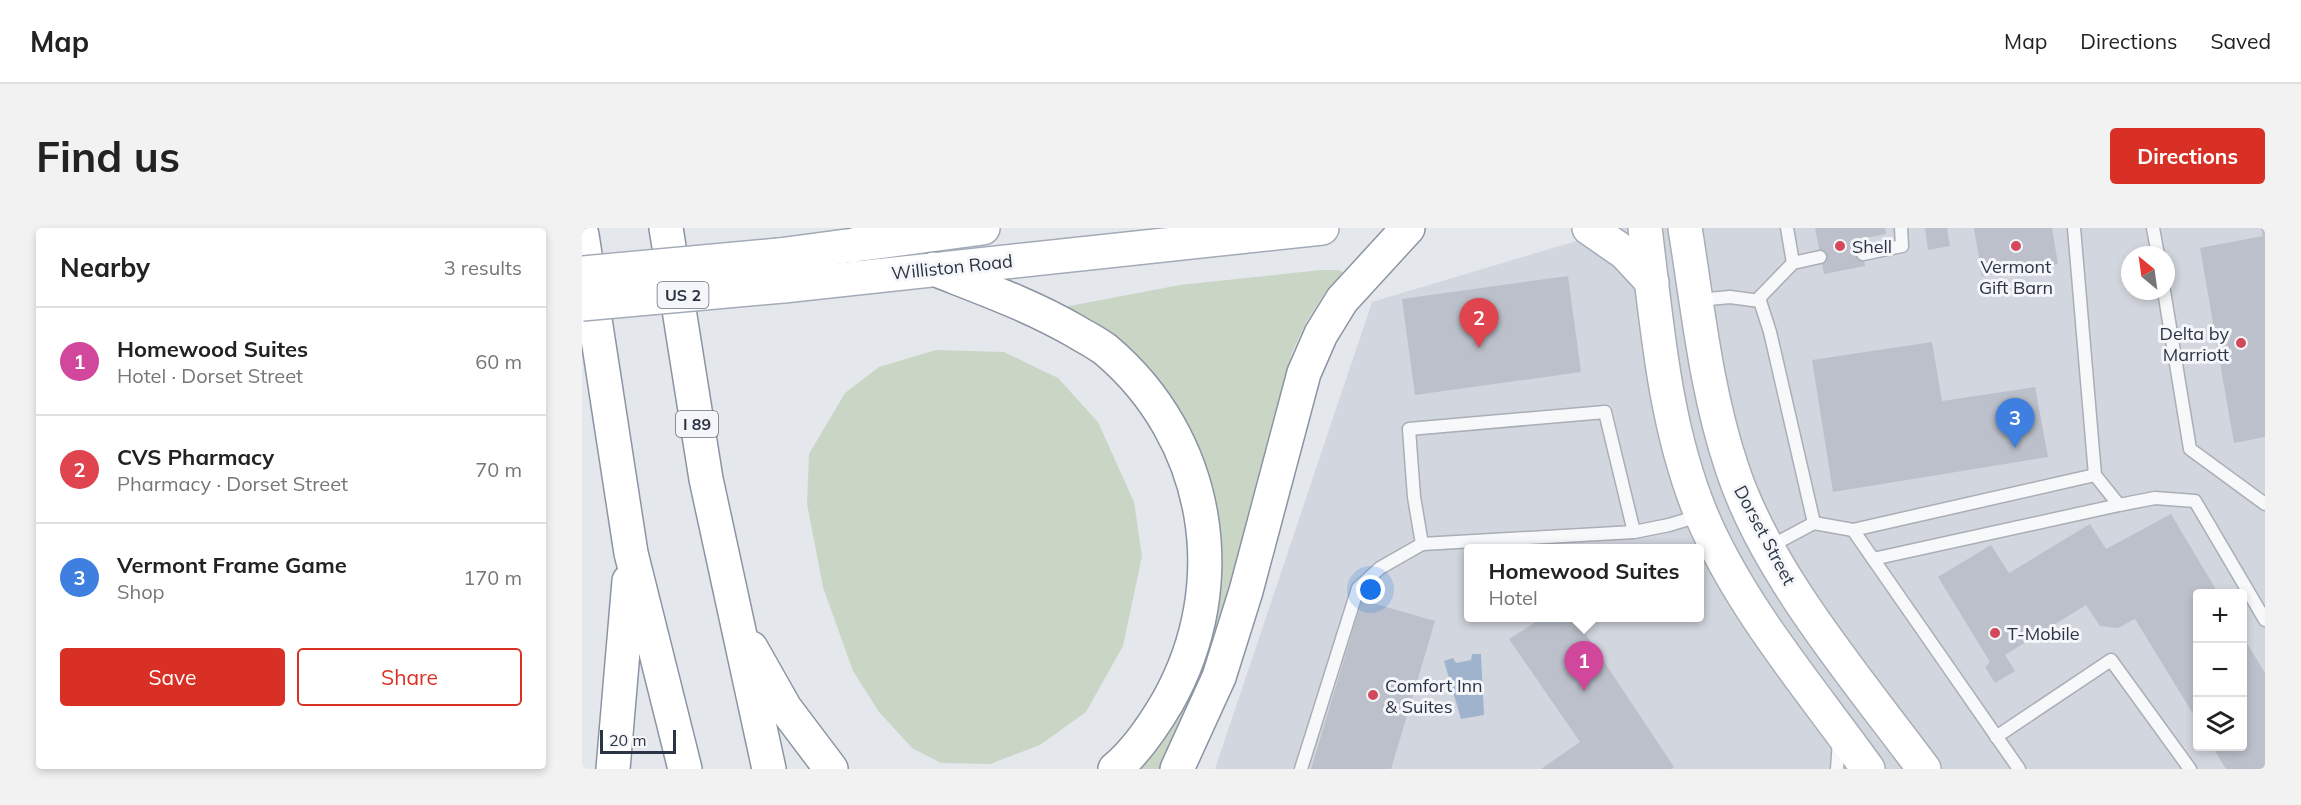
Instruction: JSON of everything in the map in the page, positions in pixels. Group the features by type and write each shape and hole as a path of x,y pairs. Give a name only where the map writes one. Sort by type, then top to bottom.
{"main road":[{"name":"I 89","path":"666,228 706,479 734,618 769,769"},
{"path":"852,246 897,228"},
{"name":"Williston Road","path":"582,304 781,270 852,246 983,228"},
{"name":"Williston Road","path":"582,273 934,269 1322,228"},
{"path":"1177,769 1219,677 1246,591 1304,373 1321,334 1342,300 1408,228"},
{"path":"1589,228 1625,253 1652,282"},
{"path":"1645,228 1672,418 1688,480 1702,515 1730,571 1752,607 1868,769"},
{"name":"Dorset Street","path":"1685,228 1713,398 1729,460 1750,514 1790,584 1924,769"},
{"path":"582,235 631,553 685,769"},
{"path":"934,269 1046,314 1104,348 1127,369 1164,416 1190,473 1204,528 1206,583 1193,646 1180,679 1143,739 1115,769"},
{"path":"1730,571 1768,548"},
{"path":"613,769 631,553"},
{"path":"734,618 785,708 831,769"}],"lane":[{"path":"1787,228 1793,263"},
{"path":"1863,254 1902,246 1902,228"},
{"path":"2074,228 2095,475 2119,506"},
{"path":"2153,228 2156,246"},
{"path":"1814,523 1770,332 1759,298 1793,263 1820,257"},
{"path":"1697,300 1730,297 1760,301"},
{"path":"2165,300 2190,449 2265,504"},
{"path":"1422,544 1414,497 1409,429 1605,411 1634,532"},
{"path":"1768,548 1814,523 1853,530 2095,475"},
{"path":"1874,560 2155,498 2195,501 2265,621"},
{"path":"1301,769 1358,588 1380,568 1422,544 1634,532 1702,515"},
{"path":"1853,530 2019,769"},
{"path":"1996,736 2110,660 2190,769"},
{"path":"1837,769 1840,729"}],"shaded area":[{"path":"1620,228 2265,228 2265,769 1215,769 1372,302"}],"green space":[{"path":"1338,270 1345,273 1326,291 1307,321 1292,352 1218,632 1205,672 1161,769 1135,769 1160,740 1200,671 1215,617 1214,502 1199,447 1170,395 1132,349 1093,320 1067,311 1064,307 1180,285"},
{"path":"936,350 1004,352 1058,378 1098,422 1134,502 1142,556 1123,646 1086,712 1040,745 990,764 941,763 912,748 879,712 853,671 823,587 807,504 809,454 845,393 879,367"}],"water":[{"path":"1472,654 1481,654 1484,715 1461,719 1444,661 1453,658 1456,663 1471,660"}],"building":[{"name":"Shell","path":"1815,228 1885,228 1886,234 1861,239 1865,266 1824,274"},
{"path":"1925,228 1947,228 1950,246 1928,250"},
{"name":"Vermont Gift Barn","path":"1974,228 2052,228 2058,264 1982,276"},
{"name":"Delta by Marriott","path":"2261,228 2265,228 2265,437 2234,443 2200,248 2263,236"},
{"path":"1568,276 1581,372 1415,395 1402,299"},
{"path":"1932,342 1942,401 2035,387 2048,457 1833,492 1812,360"},
{"path":"2171,514 2216,589 2193,589 2193,714 2135,619 2118,628 2100,626 2086,605 2005,655 2015,671 1995,683 1985,667 1990,662 1938,577 1991,545 2009,573 2090,524 2106,549"},
{"name":"Comfort Inn & Suites","path":"1362,600 1435,621 1391,769 1311,769"},
{"path":"1536,622 1578,622 1674,767 1671,769 1541,769 1580,742 1509,639"},
{"path":"2247,643 2265,673 2265,769 2226,769 2215,751 2247,751"}],"place":[{"name":"Shell","path":"1840,246"},
{"name":"Vermont Gift Barn","path":"2016,246"},
{"name":"Delta by Marriott","path":"2241,343"},
{"name":"CVS Pharmacy","path":"1479,348"},
{"name":"Vermont Frame Game","path":"2015,448"},
{"name":"T-Mobile","path":"1995,633"},
{"name":"Homewood Suites","path":"1584,691"},
{"name":"Comfort Inn & Suites","path":"1373,695"}]}
